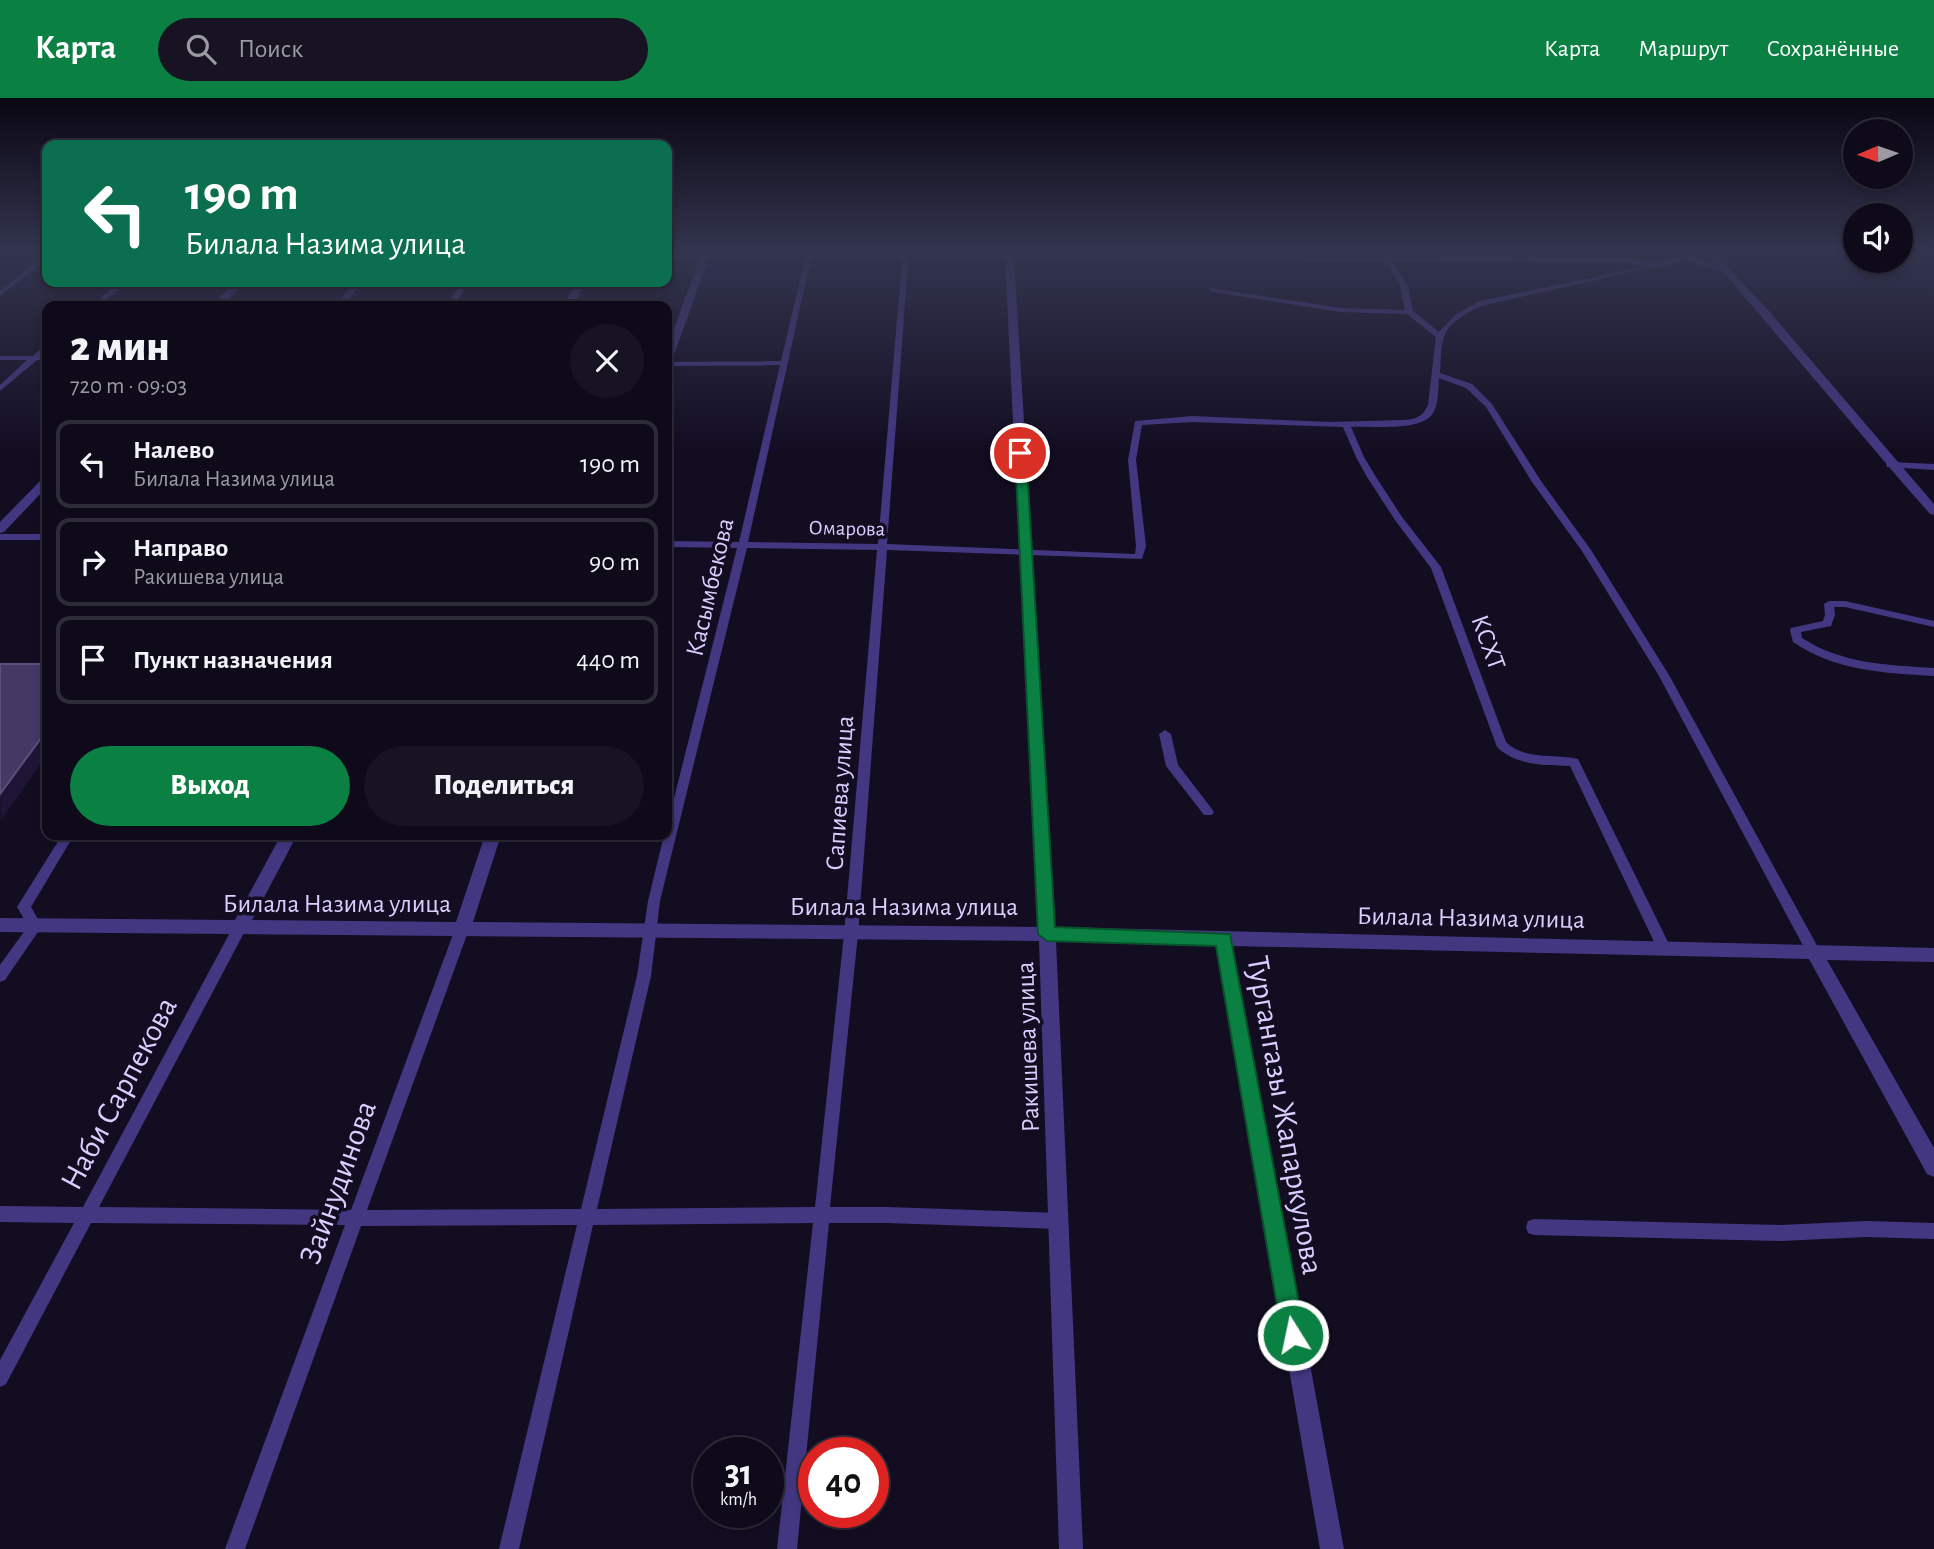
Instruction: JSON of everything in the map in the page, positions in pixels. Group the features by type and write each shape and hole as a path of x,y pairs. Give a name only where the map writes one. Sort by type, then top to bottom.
{"street":[{"path":"672,348 683,317"},
{"name":"Касымбекова","path":"672,827 793,317"},
{"name":"Сапиева улица","path":"787,1549 850,934 901,317"},
{"name":"Ракишева улица","path":"1013,317 1047,934 1071,1549"},
{"path":"1415,317 1440,336"},
{"path":"1346,424 1415,422 1428,414 1437,375 1440,336 1446,326 1461,317"},
{"path":"1767,317 1810,364 1890,465 1934,512"},
{"path":"0,389 42,351"},
{"path":"0,358 42,358"},
{"path":"672,362 783,363"},
{"path":"1437,375 1469,386 1489,406 1537,482 1586,550 1664,674 1934,1167"},
{"name":"Омарова","path":"672,544 1027,551 1139,557 1141,546 1132,460 1138,423 1226,419 1346,424"},
{"name":"КСХТ","path":"1346,424 1387,501 1415,545 1436,567 1501,744 1508,753 1517,756 1574,762 1663,946"},
{"path":"1890,465 1934,467"},
{"path":"0,528 42,485"},
{"path":"0,537 42,537"},
{"path":"1934,624 1845,604 1829,604 1827,624 1794,630 1797,640 1810,651 1828,657 1882,668 1934,672"},
{"path":"1165,734 1172,766 1208,812"},
{"path":"0,976 35,926 24,908 65,840"},
{"name":"Наби Сарпекова","path":"0,1378 286,840"},
{"name":"Зайнудинова","path":"235,1549 463,929 491,840"},
{"name":"Касымбекова","path":"509,1549 644,976 654,901 669,840"},
{"name":"Билала Назима улица","path":"0,925 239,929 650,928 850,934 1047,934 1663,946 1934,955"},
{"name":"Тургангазы Жапаркулова","path":"1224,939 1225,960 1332,1549"},
{"path":"0,1214 586,1218 821,1218 887,1215 1058,1221"},
{"path":"1534,1227 1781,1233 1866,1229 1934,1231"}],"building":[{"path":"0,664 42,664 42,737 0,794"}],"route":[{"path":"1020,453 1047,934 1224,939 1225,960 1293,1335"}]}
